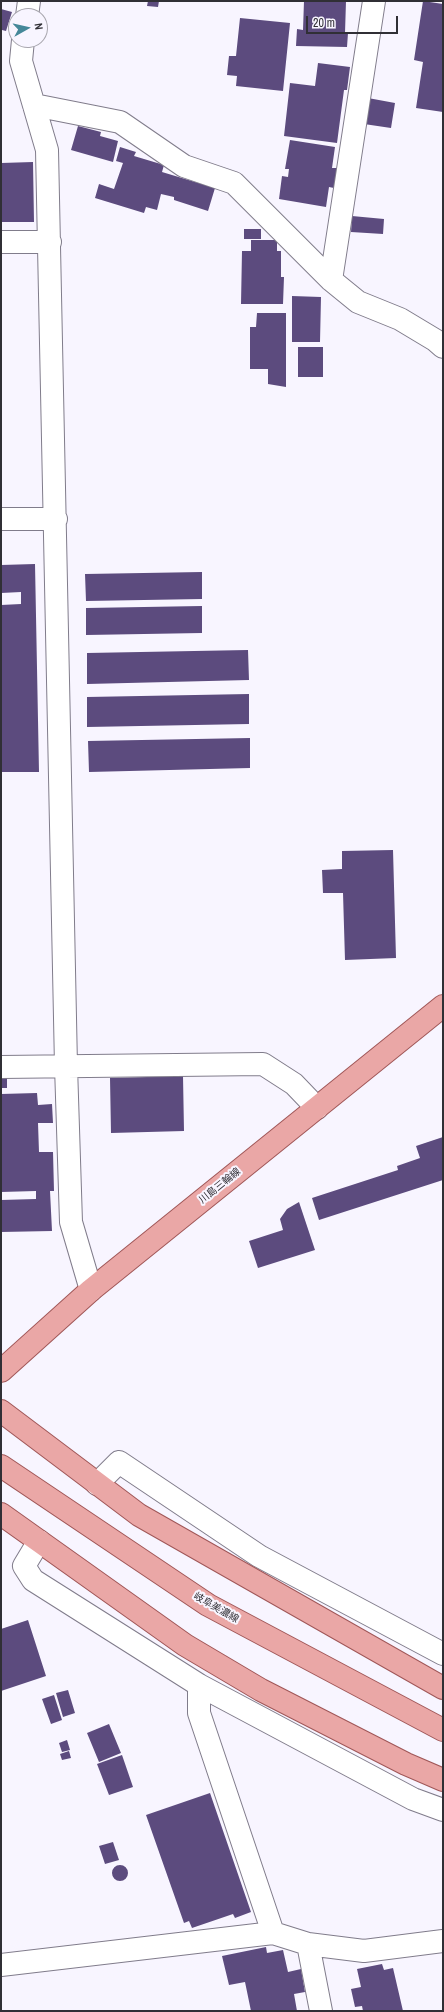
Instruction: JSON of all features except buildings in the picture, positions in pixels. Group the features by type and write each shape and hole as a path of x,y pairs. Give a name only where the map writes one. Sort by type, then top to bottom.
{"main road":[{"name":"川島三輪線","path":"1,1371 91,1290 443,1006"},
{"path":"1,1411 139,1515 443,1688"},
{"name":"岐阜美濃線","path":"1,1466 208,1605 443,1730"},
{"path":"1,1514 186,1645 261,1690 406,1764 443,1780"}],"street":[{"path":"331,280 374,1"},
{"path":"22,48 20,61 47,150 56,519 66,1066 71,1222 91,1290"},
{"path":"34,105 120,122 184,166 234,183 331,280 358,302 400,319 435,340 443,347"},
{"path":"1,242 50,242"},
{"path":"1,520 56,519"},
{"path":"1,1067 263,1064 294,1084 317,1108"},
{"path":"97,1484 119,1462 259,1556 443,1654"},
{"path":"39,1541 24,1566 33,1580 199,1685 413,1799 443,1810"},
{"path":"199,1685 199,1713 273,1933"},
{"path":"1,1965 273,1933 308,1944 364,1951 443,1941"},
{"path":"308,1944 321,2011"}]}
